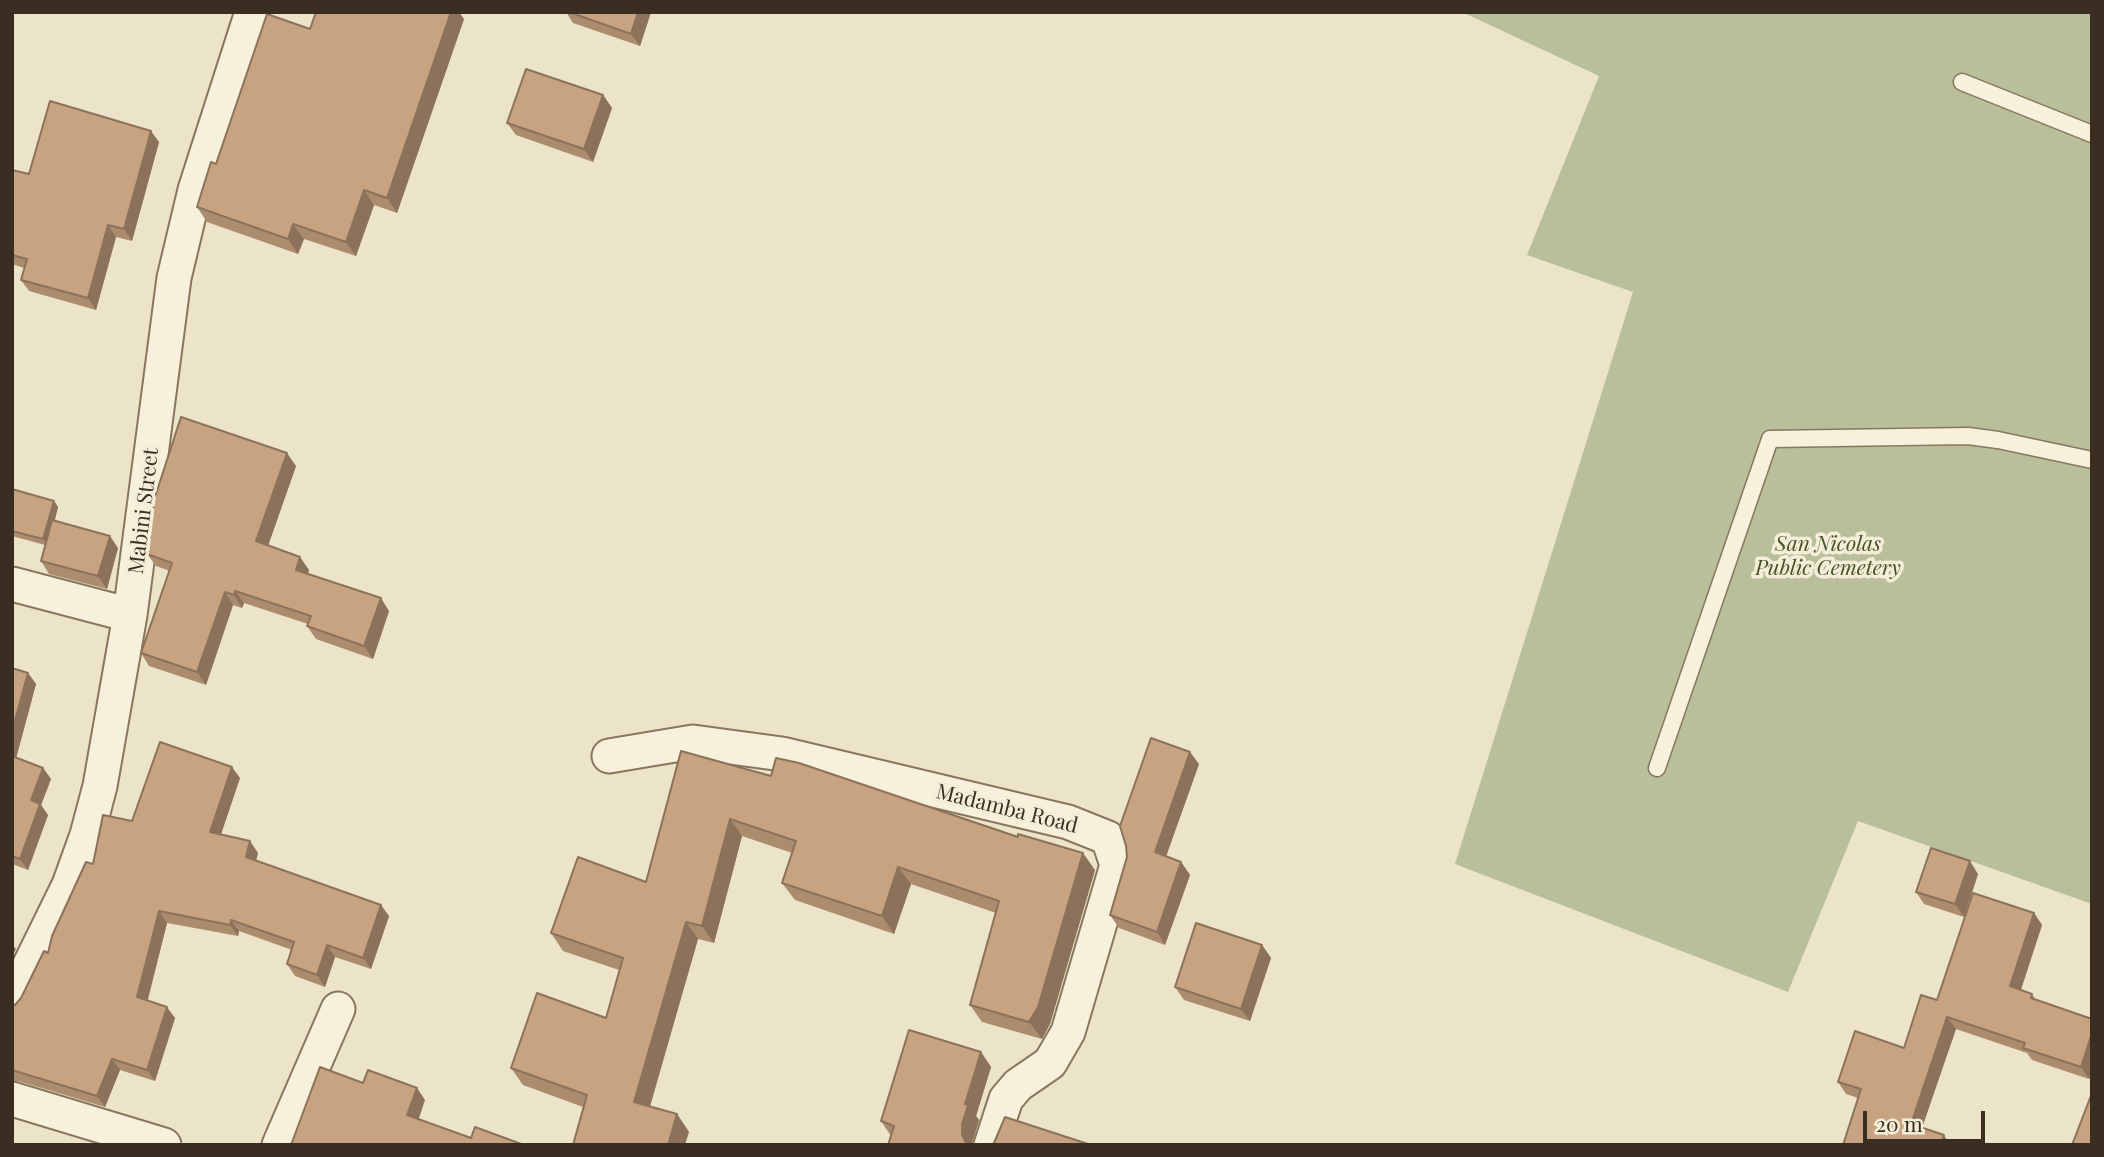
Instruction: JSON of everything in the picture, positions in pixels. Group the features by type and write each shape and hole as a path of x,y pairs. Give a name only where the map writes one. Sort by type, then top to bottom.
{"street":[{"name":"Mabini Street","path":"12,1001 69,885 87,835 100,786 130,615 174,278 195,190 252,12"},
{"path":"12,584 130,615"},
{"name":"Madamba Road","path":"608,756 694,742 782,754 1068,822 1108,838 1117,866 1068,1032 1050,1063 1018,1085 1006,1099 991,1145"},
{"path":"279,1145 338,1009"},
{"path":"12,1099 164,1145"}],"lane":[{"path":"1962,82 2092,134"},
{"path":"1657,768 1770,439 1968,436 2092,460"}],"green space":[{"name":"San Nicolas Public Cemetery","path":"1462,12 2092,12 2092,904 1858,821 1788,992 1455,864 1633,292 1527,255 1599,76"}],"building":[{"path":"316,12 451,12 387,198 364,190 346,242 293,224 288,239 197,207 211,162 216,164 267,14 310,29"},
{"path":"569,12 638,12 631,34"},
{"path":"526,69 603,95 584,149 507,123"},
{"path":"50,101 151,131 124,229 108,225 88,298 21,280 27,259 12,255 12,170 29,174"},
{"path":"181,417 287,453 256,541 300,557 296,570 381,598 364,646 307,626 311,616 235,591 234,595 225,592 197,672 141,653 172,563 147,554 154,500"},
{"path":"12,489 54,501 43,539 12,531"},
{"path":"52,520 110,536 98,576 41,561"},
{"path":"12,668 28,673 12,731"},
{"path":"1151,738 1190,752 1155,852 1181,862 1157,932 1110,915 1127,857 1120,826"},
{"path":"160,742 232,767 210,832 250,841 246,857 381,905 363,958 327,945 317,975 287,964 294,942 231,920 230,925 159,911 137,997 167,1007 147,1070 112,1059 97,1096 12,1070 12,1006 21,998 44,951 48,953 52,936 86,862 93,864 103,815 132,821"},
{"path":"681,751 771,776 776,758 799,763 1018,837 1018,834 1083,853 1038,1007 1029,1022 970,1005 999,901 898,867 882,916 782,883 796,841 730,819 702,926 686,922 634,1102 677,1114 668,1145 573,1145 587,1095 511,1068 537,993 606,1018 623,958 551,933 578,857 646,882"},
{"path":"12,756 43,768 31,800 40,804 20,859 12,856"},
{"path":"1931,848 1970,861 1955,904 1916,892"},
{"path":"1973,893 2034,913 2010,986 2032,994 2031,998 2092,1019 2092,1033 2081,1067 2023,1048 2025,1043 1947,1017 1911,1124 1944,1135 1941,1143 1946,1145 1843,1145 1861,1089 1838,1082 1855,1031 1904,1048 1921,995 1937,1000"},
{"path":"1196,923 1262,945 1241,1009 1175,987"},
{"path":"909,1030 981,1052 965,1104 968,1105 962,1124 962,1134 969,1145 888,1145 894,1126 881,1121"},
{"path":"320,1067 363,1083 368,1070 417,1088 407,1115 471,1138 475,1127 524,1145 291,1145"},
{"path":"2092,1093 2092,1145 2072,1145"},
{"path":"1005,1117 1088,1144 1088,1145 991,1145"}]}
